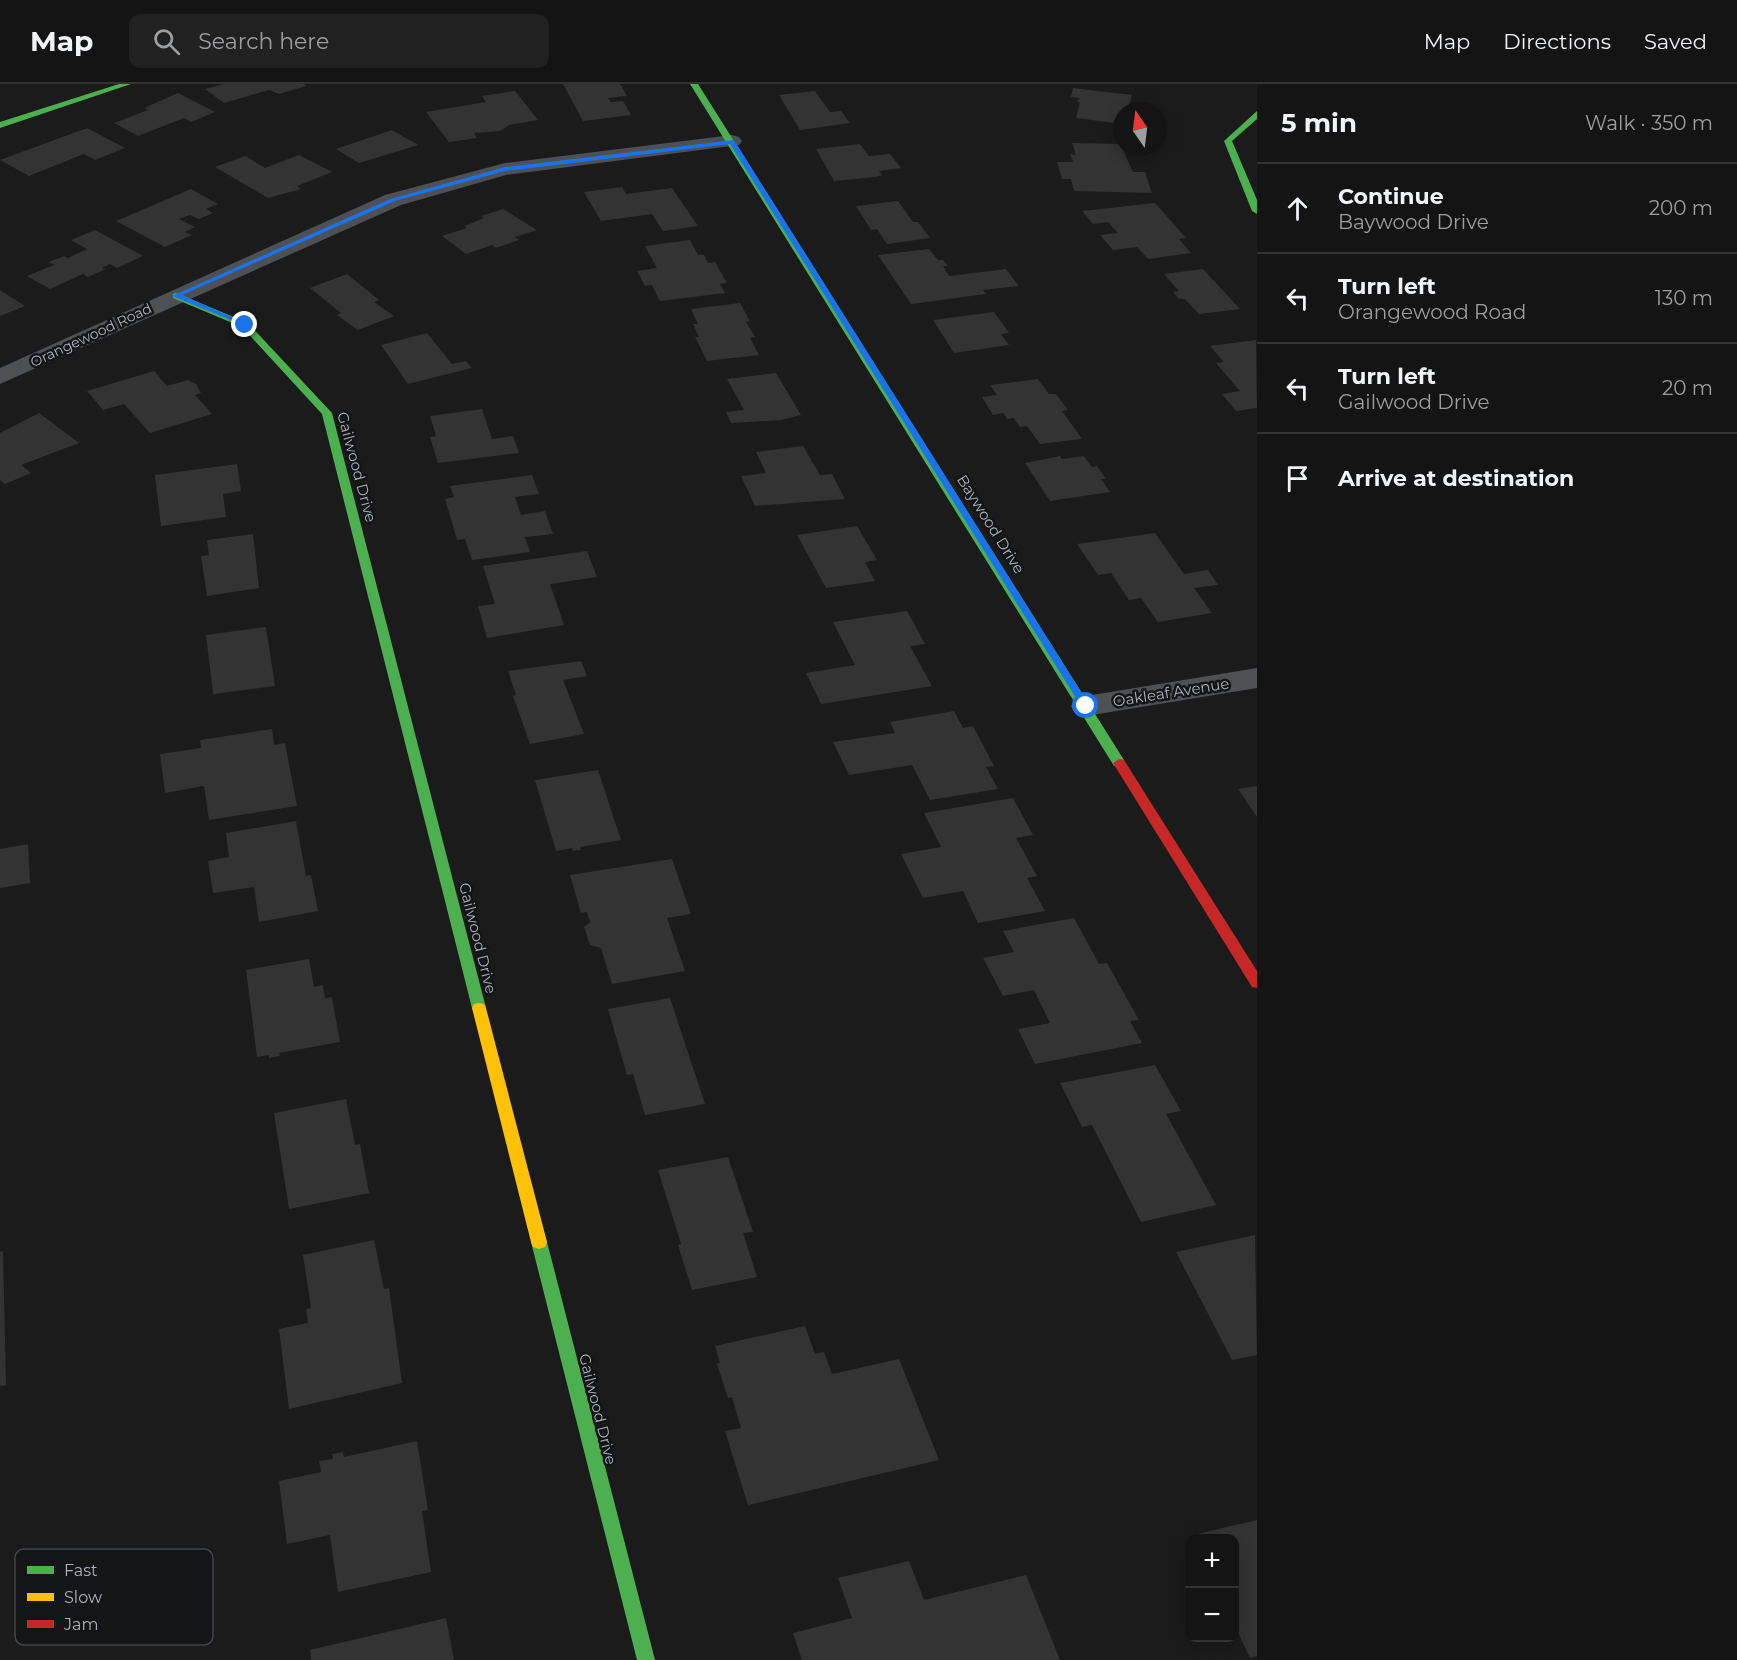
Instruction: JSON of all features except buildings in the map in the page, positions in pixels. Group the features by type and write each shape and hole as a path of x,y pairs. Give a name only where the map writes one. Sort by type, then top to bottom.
{"street":[{"path":"0,125 127,84"},
{"name":"Baywood Drive","path":"694,84 1086,706 1257,983"},
{"path":"1257,114 1228,141 1257,211"},
{"name":"Orangewood Road","path":"0,377 176,296 404,197 505,169 732,141"},
{"name":"Gailwood Drive","path":"176,296 245,325 327,413 646,1660"},
{"name":"Oakleaf Avenue","path":"1086,706 1257,678"}],"traffic: fast":[{"path":"0,125 127,84"},
{"path":"694,84 1119,763"},
{"path":"1257,114 1228,141 1257,211"},
{"path":"176,296 245,325 327,413 479,1008"},
{"path":"539,1242 646,1660"}],"traffic: slow":[{"path":"479,1008 539,1242"}],"traffic: jam":[{"path":"1119,763 1257,983"}],"route":[{"path":"245,325 176,296 393,200 505,169 732,141 1086,706"}]}
